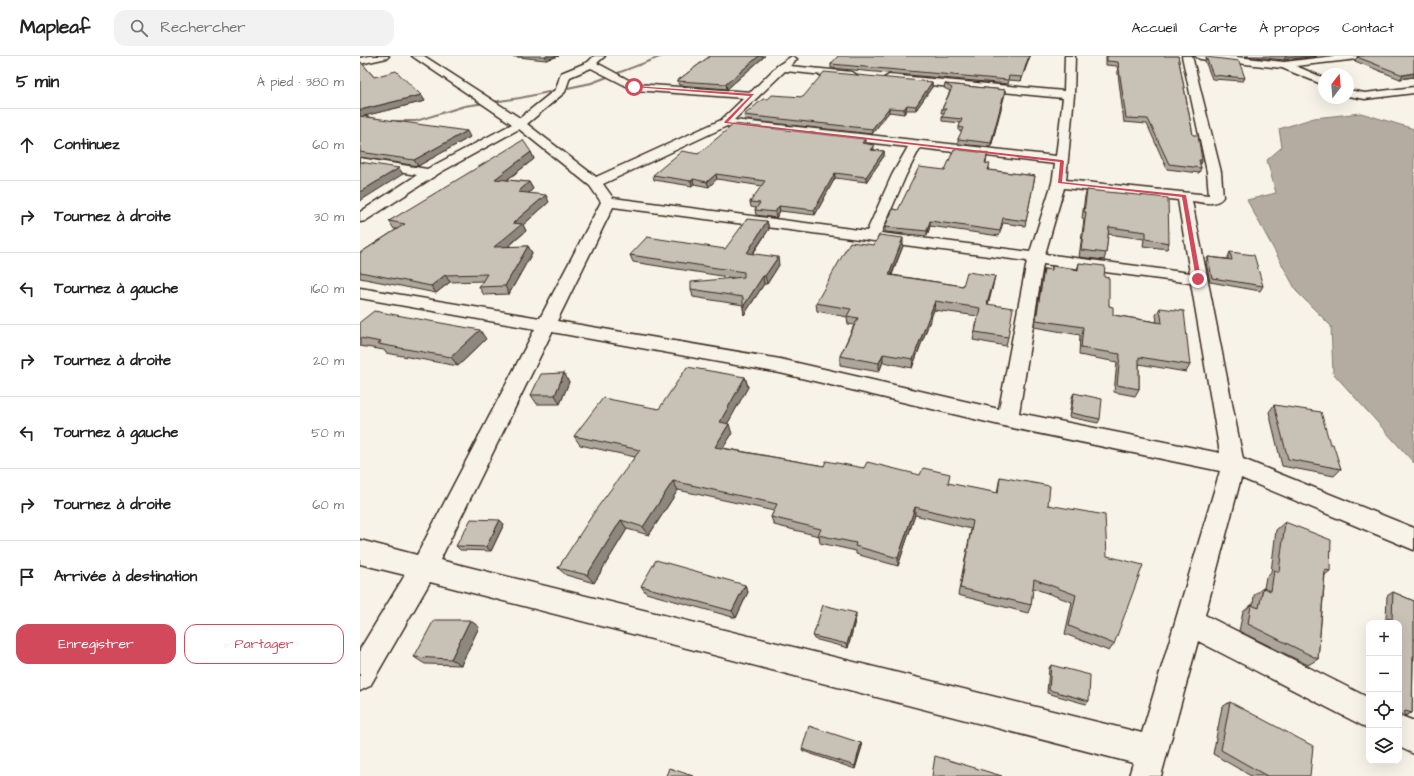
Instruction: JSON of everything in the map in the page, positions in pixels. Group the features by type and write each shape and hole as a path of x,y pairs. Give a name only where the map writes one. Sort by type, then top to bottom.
{"street":[{"path":"360,61 384,56"},
{"path":"418,56 520,124 595,183 608,202 873,235 1198,279"},
{"path":"360,218 429,174 520,124 561,90 565,75 591,64 600,56"},
{"path":"595,183 725,122 781,68 796,56"},
{"path":"1008,419 1036,257 1059,183 1069,95 1070,56"},
{"path":"1059,183 1211,199 1216,197 1217,194 1187,56"},
{"path":"1200,56 1284,65 1358,56"},
{"path":"591,64 634,87 752,95"},
{"path":"1284,65 1318,79"},
{"path":"781,68 860,76"},
{"path":"875,77 1069,95"},
{"path":"1354,93 1365,96 1414,90"},
{"path":"725,122 1062,161"},
{"path":"873,235 899,174 916,144"},
{"path":"360,162 429,174"},
{"path":"360,552 1149,764 1233,465 1184,196"},
{"path":"360,676 423,569 608,202"},
{"path":"360,294 780,366 1008,419 1233,465 1414,539"},
{"path":"1190,622 1366,712"},
{"path":"1402,732 1414,738"}],"shaded area":[{"path":"1361,113 1414,129 1414,463 1333,373 1331,326 1297,292 1247,200 1276,193 1267,160 1282,147 1279,129 1314,118"}],"building":[{"path":"710,56 759,56 726,84 677,81"},
{"path":"838,56 1029,56 1022,77 1009,76 1008,80 831,64"},
{"path":"1107,56 1178,56 1193,135 1198,135 1202,160 1199,160 1201,168 1169,164 1148,119 1126,118 1118,62 1107,61"},
{"path":"1414,56 1414,73 1403,75 1357,57"},
{"path":"1206,57 1239,61 1245,78 1213,75"},
{"path":"360,61 374,77 396,71 421,95 360,110"},
{"path":"824,72 932,82 916,106 907,105 904,109 889,108 872,129 744,115 763,99 768,99 772,95 803,97"},
{"path":"945,84 1005,90 991,143 958,139 963,128 959,127 962,119 942,117 946,109 942,109 952,88"},
{"path":"360,116 467,131 414,160 360,152"},
{"path":"734,124 865,139 862,143 874,145 870,150 884,151 866,177 835,173 814,210 779,206 775,212 755,210 760,203 750,202 765,181 716,174 707,182 653,175 682,151 698,154"},
{"path":"523,140 531,152 495,179 529,182 518,192 546,195 513,223 522,224 494,247 528,246 505,286 479,287 487,274 445,275 431,286 360,272 360,253 405,224 389,221"},
{"path":"954,149 988,153 985,163 990,164 988,170 1035,176 1026,221 1003,218 1000,231 930,221 927,231 885,227 893,209 898,210 919,167 945,170"},
{"path":"360,162 399,168 360,192"},
{"path":"1087,190 1168,198 1169,243 1146,239 1146,232 1109,227 1106,253 1081,250"},
{"path":"747,219 767,221 747,253 778,257 765,276 763,276 743,307 743,297 691,289 691,282 744,277 744,272 630,255 647,237 725,249"},
{"path":"879,235 903,238 889,275 963,286 967,272 995,276 987,304 1013,308 1008,337 975,332 980,308 935,301 913,359 883,354 879,363 840,356 858,318 847,316 851,309 816,303 850,242 874,245"},
{"path":"1230,252 1254,255 1263,286 1212,278 1208,257 1232,260"},
{"path":"1079,263 1105,266 1104,277 1109,278 1109,306 1113,307 1113,315 1162,323 1160,308 1184,311 1190,365 1139,357 1139,389 1117,385 1120,354 1081,348 1083,327 1036,320 1044,269 1052,270 1052,266 1078,270"},
{"path":"374,311 480,330 451,357 378,344 381,342 360,338 360,322"},
{"path":"687,367 745,377 720,422 729,424 715,447 824,466 826,461 864,468 867,462 920,475 923,468 950,474 948,483 998,493 1000,477 1050,486 1048,505 1105,515 1107,556 1143,565 1114,644 1069,626 1076,595 1034,579 1031,605 960,588 973,521 915,507 898,558 855,546 856,543 818,535 821,529 771,517 777,504 673,481 643,527 621,520 587,575 558,568 597,508 640,450 574,436 603,398 659,409"},
{"path":"564,373 555,395 531,395 541,374"},
{"path":"1074,393 1102,399 1100,419 1071,413"},
{"path":"1274,405 1321,412 1330,444 1333,444 1341,469 1288,459"},
{"path":"471,519 500,520 486,547 456,546"},
{"path":"1285,522 1331,540 1330,571 1325,570 1318,659 1248,624 1251,605 1259,608 1263,588 1271,591 1274,570 1279,572"},
{"path":"656,560 745,585 732,611 641,586"},
{"path":"1393,592 1414,601 1412,713 1405,711 1404,716 1402,715 1402,620 1392,620"},
{"path":"823,605 856,613 847,644 813,636"},
{"path":"434,620 470,620 451,659 414,657"},
{"path":"1051,665 1090,675 1089,701 1049,690"},
{"path":"1230,702 1313,746 1310,776 1267,776 1221,750"},
{"path":"809,726 861,743 855,766 802,749"},
{"path":"935,756 1002,776 932,776"},
{"path":"669,768 693,776 666,776"}],"waterway":[{"path":"388,121 416,121 464,106 520,98 592,83 663,56"}],"route":[{"path":"634,87 752,95 725,122 1062,161 1059,183 1184,196 1198,279"}]}
